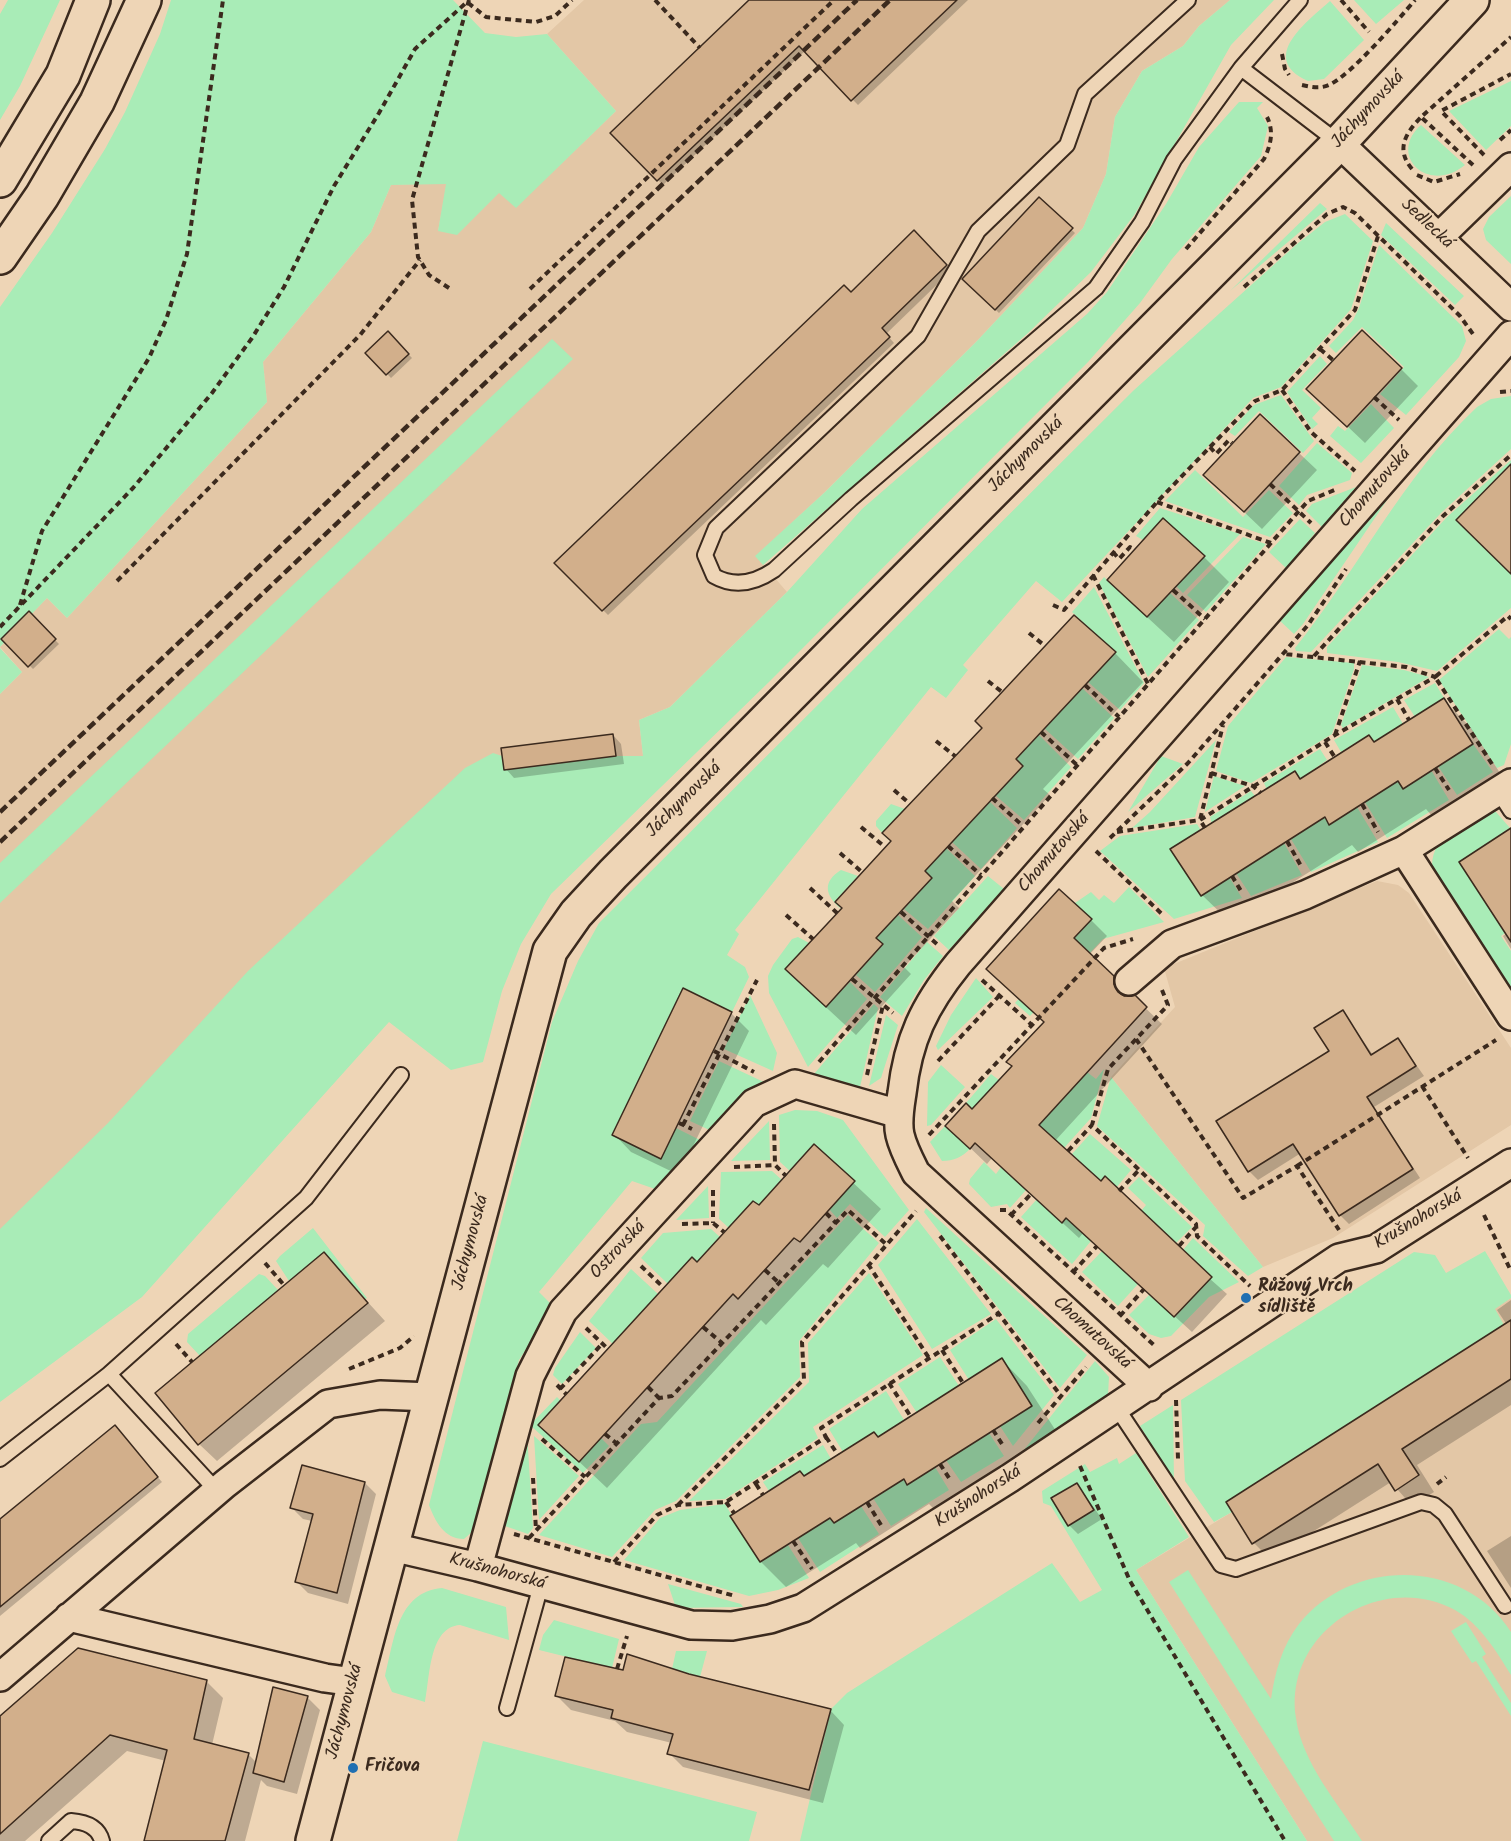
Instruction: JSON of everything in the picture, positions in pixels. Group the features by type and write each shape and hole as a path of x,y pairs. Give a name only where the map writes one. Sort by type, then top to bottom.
{"main road":[{"path":"0,180 63,75 93,0"},
{"path":"0,257 42,196 97,102 144,0"},
{"name":"Jáchymovská","path":"313,1841 550,951 576,914 1339,143 1472,0"}],"street":[{"name":"Sedlecká","path":"1339,143 1511,307"},
{"path":"1439,237 1511,167"},
{"name":"Chomutovská","path":"1149,1387 916,1173 900,1134 899,1114 905,1066 915,1030 934,994 966,969 1330,541 1511,335"},
{"path":"1129,981 1148,948 1172,944 1305,896 1404,850 1506,786"},
{"path":"1404,850 1511,1016"},
{"path":"792,1086 861,1102 899,1114"},
{"name":"Ostrovská","path":"478,1568 530,1376 563,1311 754,1103 792,1086"},
{"name":"Krušnohorská","path":"392,1547 691,1625 732,1626 803,1608 1117,1408 1340,1258 1376,1249 1511,1163"},
{"path":"0,1677 217,1491 328,1404 380,1395 431,1397"},
{"path":"69,1617 325,1678 354,1682"}],"lane":[{"path":"1188,0 1085,94 1067,145 978,231 918,336 716,528 705,555 714,576 736,584 763,577 774,570 851,499 1096,288 1142,222 1174,160 1240,68 1300,0"},
{"path":"1240,68 1339,143"},
{"path":"0,1459 109,1374 306,1198 400,1075"},
{"path":"109,1374 217,1491"},
{"path":"1117,1408 1221,1565 1236,1569 1420,1502 1434,1505 1445,1514 1505,1606"},
{"path":"507,1708 541,1585"},
{"path":"49,1841 71,1821 84,1822 93,1827 102,1841"}],"path":[{"path":"19,606 42,531 149,358 166,320 187,254 223,0"},
{"path":"467,1 486,17 536,22 555,16 572,0"},
{"path":"655,0 700,48"},
{"path":"530,289 834,0"},
{"path":"1341,0 1369,32"},
{"path":"1282,49 1285,69 1292,79 1301,85 1317,88 1329,85 1343,75 1415,0"},
{"path":"0,627 133,488 212,393 252,338 284,287 334,186 415,49 467,1"},
{"path":"449,288 429,275 420,260 412,200 467,1"},
{"path":"1491,149 1473,165 1447,180 1434,182 1418,176 1409,167 1403,148 1404,137 1421,117 1511,37"},
{"path":"1485,155 1441,111 1511,74"},
{"path":"1421,117 1473,165"},
{"path":"1498,142 1511,130"},
{"path":"1241,290 1335,209 1343,207 1355,213 1460,316 1475,337"},
{"path":"1053,605 1064,610 1157,502 1210,447 1255,401 1282,390 1355,310 1378,236"},
{"path":"117,580 360,335 420,260"},
{"path":"1320,349 1333,360"},
{"path":"1282,390 1311,432 1359,475"},
{"path":"1491,393 1511,392"},
{"path":"1374,397 1404,424"},
{"path":"1210,447 1216,454 1229,440 1232,443"},
{"path":"1314,656 1443,516 1511,455"},
{"path":"1270,484 1330,541"},
{"path":"716,1052 792,1086 928,936 1308,501 1341,487"},
{"path":"1157,502 1271,543"},
{"path":"1113,552 1119,559 1130,547 1134,549"},
{"path":"1088,858 1188,763 1308,626 1353,560"},
{"path":"1093,575 1148,684"},
{"path":"1173,590 1204,619"},
{"path":"1116,832 1200,820 1335,735 1435,678 1510,616"},
{"path":"1029,633 1045,646"},
{"path":"1284,653 1406,667 1435,678 1506,786"},
{"path":"1335,735 1360,661"},
{"path":"988,681 1002,692"},
{"path":"1085,685 1119,717"},
{"path":"1397,699 1409,720"},
{"path":"1205,828 1200,820 1223,723"},
{"path":"1041,732 1077,765"},
{"path":"936,741 955,756"},
{"path":"1325,742 1334,756"},
{"path":"1435,768 1451,793"},
{"path":"1211,773 1253,786 1261,793"},
{"path":"894,790 910,804"},
{"path":"992,798 1023,826"},
{"path":"1362,804 1379,833"},
{"path":"861,827 885,847"},
{"path":"1287,841 1303,868"},
{"path":"948,846 981,875"},
{"path":"1096,851 1165,917"},
{"path":"840,853 862,872"},
{"path":"810,888 837,913"},
{"path":"901,912 1032,1025"},
{"path":"786,915 813,939"},
{"path":"922,1133 924,1140 1104,948 1148,948 1168,1005 1108,1069 1092,1125 1068,1151"},
{"path":"852,979 915,1030"},
{"path":"683,1125 716,1052 757,980"},
{"path":"937,1062 999,996"},
{"path":"861,1102 883,1005"},
{"path":"1136,1039 1243,1198 1497,1040"},
{"path":"1422,1086 1468,1158"},
{"path":"773,1113 775,1165 786,1176"},
{"path":"1092,1125 1197,1227 1197,1236 1251,1286"},
{"path":"732,1167 775,1165"},
{"path":"1297,1166 1344,1238"},
{"path":"1119,1191 1139,1170"},
{"path":"713,1188 713,1223"},
{"path":"1011,1215 1031,1194"},
{"path":"914,1202 926,1218"},
{"path":"614,1562 657,1515 678,1505 804,1379 802,1342 918,1209"},
{"path":"529,1538 659,1398 672,1396 848,1210 886,1244"},
{"path":"997,1210 1006,1210 1152,1346 1164,1348"},
{"path":"826,1213 836,1223"},
{"path":"1484,1215 1511,1271"},
{"path":"678,1225 713,1223 724,1232"},
{"path":"1179,1246 1197,1227"},
{"path":"933,1228 1060,1396"},
{"path":"1073,1272 1097,1246"},
{"path":"251,1247 284,1285"},
{"path":"633,1260 664,1288"},
{"path":"868,1264 929,1358"},
{"path":"765,1270 779,1283"},
{"path":"1243,1291 1257,1281"},
{"path":"1120,1316 1144,1289"},
{"path":"838,1455 821,1428 998,1314"},
{"path":"581,1323 608,1349"},
{"path":"703,1327 722,1343"},
{"path":"553,1397 603,1344"},
{"path":"1031,1430 1103,1346"},
{"path":"942,1350 963,1383"},
{"path":"554,1383 566,1394"},
{"path":"889,1383 911,1417"},
{"path":"648,1387 659,1398"},
{"path":"1175,1396 1178,1461"},
{"path":"993,1430 1010,1456"},
{"path":"605,1434 616,1443"},
{"path":"538,1436 585,1477"},
{"path":"678,1505 726,1502 826,1437"},
{"path":"1077,1460 1130,1581 1285,1841"},
{"path":"940,1464 957,1489"},
{"path":"1429,1489 1446,1477"},
{"path":"756,1484 763,1495"},
{"path":"726,1502 734,1513"},
{"path":"867,1502 886,1534"},
{"path":"489,1527 737,1596"},
{"path":"794,1541 818,1577"},
{"path":"617,1669 627,1635"}],"shaded area":[{"path":"584,0 1230,0 1199,26 1183,46 1142,71 1115,117 1106,174 1083,228 976,342 824,493 756,556 787,592 670,707 639,720 643,756 0,1247 0,694 22,672 0,647 47,598 67,618 267,402 263,362 371,232 391,185 447,183 438,231 499,192 516,207 616,111 547,34"},
{"path":"1377,881 1398,885 1409,893 1511,1048 1511,1125 1333,1238 1263,1267 1111,1077 1175,1007 1164,968"},
{"path":"1511,1298 1511,1841 1307,1841 1136,1570 1232,1512 1226,1502 1504,1325 1494,1309"}],"green space":[{"path":"8,0 60,0 20,86 0,120 0,14"},
{"path":"171,0 453,0 485,33 516,37 547,34 616,111 516,208 499,193 457,235 438,231 446,184 391,185 371,232 263,362 267,402 67,618 47,598 0,647 0,307 52,233 105,149 125,112 160,34"},
{"path":"1230,0 1274,0 1231,45 1135,214 1091,272 1028,333 763,565 755,556 824,493 976,342 1083,228 1106,174 1115,117 1142,71 1183,46 1199,26"},
{"path":"1354,0 1404,0 1376,24"},
{"path":"1330,1 1364,40 1324,79 1308,81 1293,72 1287,62 1287,51 1300,29"},
{"path":"1511,81 1511,126 1486,150 1449,111"},
{"path":"1239,102 1263,102 1257,108 1268,126 1261,156 1172,259 1140,303 1088,362 770,681 551,894 521,944 502,991 483,1062 451,1070 389,1022 142,1297 0,1402 0,1229 108,1123 248,971 465,768 493,753 532,766 616,756 643,756 639,720 670,707 787,592 862,509 1087,314 1107,292 1166,204 1199,147"},
{"path":"1421,125 1465,165 1451,173 1438,176 1416,168 1410,159 1408,148 1412,137"},
{"path":"1511,196 1511,264 1486,240 1483,229 1489,217"},
{"path":"1320,203 1327,209 1230,291"},
{"path":"1345,214 1373,241 1351,309 1281,387 1253,398 1062,602 1036,581 963,665 968,670 946,698 931,687 735,930 739,934 727,955 745,967 749,977 732,1012 683,989 612,1135 661,1159 676,1128 710,1145 658,1190 632,1181 539,1292 554,1307 519,1360 473,1531 464,1539 451,1536 437,1523 429,1505 552,1022 578,961 599,923 1134,390 1297,244 1325,222"},
{"path":"1386,223 1464,296 1455,305 1381,235"},
{"path":"1379,245 1462,326 1466,341 1459,357 1406,415 1380,394 1404,367 1362,327 1336,353 1329,346 1353,320 1359,308"},
{"path":"552,339 573,359 0,903 0,863"},
{"path":"1320,356 1327,364 1302,390 1321,408 1312,418 1318,424 1312,429 1287,392"},
{"path":"1281,395 1314,441 1303,453 1259,411 1235,436 1229,432 1254,405"},
{"path":"1511,396 1511,449 1441,513 1311,652 1296,651 1295,648 1403,493 1450,434 1477,407 1491,399"},
{"path":"1371,404 1394,428 1361,463 1330,436 1338,426 1345,431"},
{"path":"1317,443 1352,473 1350,480 1307,495 1299,505 1279,486"},
{"path":"1511,460 1511,482 1502,473 1456,520 1511,574 1511,608 1437,671 1398,662 1327,653 1327,647 1447,517"},
{"path":"1195,470 1243,517 1269,490 1293,513 1270,537 1165,501"},
{"path":"1400,481 1303,624 1294,634 1278,619"},
{"path":"1356,487 1322,527 1306,511 1312,504"},
{"path":"1160,508 1240,534 1183,593 1176,586 1204,555 1163,518 1143,540 1136,536"},
{"path":"1300,519 1315,533 1286,568 1269,552"},
{"path":"1243,537 1266,544 1206,612 1187,595"},
{"path":"1104,577 1147,617 1170,593 1199,620 1148,677 1099,583"},
{"path":"1094,587 1144,683 1120,710 1088,682 1115,652 1072,612"},
{"path":"1499,629 1509,639 1511,637 1511,744 1504,765 1497,768 1439,680"},
{"path":"0,648 22,672 0,694"},
{"path":"1286,657 1354,663 1332,734 1251,783 1216,771 1228,726"},
{"path":"1362,665 1404,670 1429,677 1343,728 1341,725"},
{"path":"1435,683 1444,698 1415,717 1404,700"},
{"path":"1082,688 1114,718 1078,759 1044,728"},
{"path":"1393,707 1403,724 1374,742 1368,735 1341,752 1334,740"},
{"path":"1039,735 1071,767 1024,820 995,795 1023,766 1016,759"},
{"path":"1216,740 1195,817 1132,828 1150,812"},
{"path":"1473,744 1493,772 1457,795 1438,766"},
{"path":"1320,749 1327,760 1300,779 1295,771 1267,790 1264,783"},
{"path":"1161,756 1183,764 1128,812"},
{"path":"1431,770 1449,800 1387,838 1365,802 1398,781 1404,789"},
{"path":"1214,776 1245,786 1205,812"},
{"path":"1251,791 1255,796 1212,824 1210,817"},
{"path":"989,801 1017,828 981,869 952,842"},
{"path":"891,804 905,809 883,833 890,842 876,826 876,821"},
{"path":"1357,807 1378,842 1311,872 1291,839 1325,817 1330,825"},
{"path":"1483,809 1496,812 1510,828 1459,862 1505,933 1501,936 1511,951 1511,995 1434,878 1432,865 1438,844 1445,836"},
{"path":"1197,824 1242,898 1174,919 1100,851 1120,836"},
{"path":"1284,843 1302,875 1251,896 1236,873"},
{"path":"946,848 975,876 928,929 904,909 932,878 924,872"},
{"path":"841,870 858,876 835,901 841,909 829,894 828,884"},
{"path":"988,876 1004,889 949,950 934,936"},
{"path":"1129,887 1164,922 1103,939 1030,1016 1015,1003 1091,919 1075,903 1091,892 1099,900 1104,895 1114,903"},
{"path":"898,915 922,937 875,992 856,975 883,945 876,938"},
{"path":"798,937 809,943 786,969 826,1007 850,982 867,999 808,1067 769,993 768,976 773,965 792,939"},
{"path":"927,942 943,956 924,980 902,1016 880,997"},
{"path":"976,978 993,997 938,1050 936,1046 951,1015"},
{"path":"750,995 777,1053 773,1071 724,1049"},
{"path":"874,1004 878,1008 860,1087 837,1086 814,1074"},
{"path":"886,1015 898,1025 881,1078 869,1086"},
{"path":"719,1061 766,1083 718,1134 690,1121"},
{"path":"941,1065 965,1087 931,1125 927,1126 928,1082"},
{"path":"1104,1069 1091,1118 1064,1148 1039,1125 1087,1072 1096,1079"},
{"path":"991,1074 999,1080 972,1109 966,1103"},
{"path":"1111,1077 1263,1267 1248,1276 1203,1236 1205,1225 1097,1126"},
{"path":"795,1110 817,1111 843,1120 909,1210 885,1237 850,1204 837,1218 829,1209 854,1182 815,1144 790,1171 780,1162 779,1115"},
{"path":"769,1121 770,1160 731,1161"},
{"path":"945,1126 970,1149 957,1158 942,1161 930,1142"},
{"path":"1090,1134 1131,1170 1116,1188 1105,1176 1101,1181 1072,1154"},
{"path":"984,1162 996,1174 1001,1167 1026,1190 1010,1208 1007,1204 991,1207 969,1184 970,1179"},
{"path":"772,1171 782,1180 759,1205 753,1201 729,1228 719,1219 721,1172"},
{"path":"1139,1177 1192,1227 1176,1243 1141,1211 1146,1205 1128,1188"},
{"path":"708,1186 709,1218 676,1220"},
{"path":"1037,1199 1062,1222 1066,1218 1091,1241 1072,1264 1021,1217"},
{"path":"926,1208 1087,1355 1060,1388 924,1212"},
{"path":"848,1215 879,1243 799,1341 800,1377 676,1501 655,1510 612,1557 539,1535 641,1424 657,1422"},
{"path":"917,1219 991,1314 932,1349 878,1265"},
{"path":"313,1228 367,1298 365,1299 324,1252 289,1281 276,1261"},
{"path":"711,1229 720,1237 697,1262 692,1258 668,1284 641,1258 663,1233"},
{"path":"1193,1238 1239,1282 1209,1297 1171,1336 1161,1338 1149,1334 1129,1315 1149,1295 1175,1317 1212,1277 1183,1250"},
{"path":"1102,1251 1138,1284 1118,1306 1082,1272"},
{"path":"1485,1251 1511,1295 1511,1298 1495,1309 1504,1325 1226,1502 1232,1512 1214,1522 1185,1481 1181,1400 1414,1252 1435,1255 1446,1273"},
{"path":"631,1269 658,1294 613,1344 589,1321"},
{"path":"869,1273 923,1355 813,1427 818,1438 725,1499 689,1501 809,1382 808,1343"},
{"path":"259,1274 265,1276 278,1290 200,1356 187,1342 188,1334"},
{"path":"996,1319 1054,1395 1013,1446 1000,1426 1032,1405 1002,1359 969,1380 950,1350"},
{"path":"580,1332 596,1348 562,1384 553,1375 555,1368"},
{"path":"940,1357 959,1386 917,1413 898,1384"},
{"path":"1095,1361 1109,1377 1108,1395 1102,1403 1019,1456"},
{"path":"886,1391 904,1420 878,1437 874,1432 843,1452 829,1429"},
{"path":"557,1397 561,1401 538,1425 579,1462 601,1438 609,1446 583,1473 530,1425"},
{"path":"1173,1405 1174,1483 1140,1426"},
{"path":"527,1433 533,1528 528,1534 502,1525"},
{"path":"989,1433 1004,1456 961,1482 946,1460"},
{"path":"534,1436 579,1476 539,1520"},
{"path":"823,1445 831,1459 804,1476 800,1471 769,1491 763,1482"},
{"path":"1136,1453 1189,1537 1136,1570 1307,1841 800,1841 831,1709 847,1693 1052,1563 1080,1602 1102,1590 1051,1506 1043,1503 1042,1491 1085,1464 1090,1472 1117,1458 1119,1464"},
{"path":"935,1467 949,1490 891,1526 873,1498 904,1479"},
{"path":"725,1504 760,1562 788,1545 809,1578 778,1590 749,1596 624,1560 660,1518 680,1510"},
{"path":"861,1506 879,1534 820,1572 798,1538 830,1518 834,1523"},
{"path":"1188,1570 1271,1699 1280,1660 1299,1624 1322,1602 1348,1587 1377,1578 1408,1575 1438,1579 1466,1590 1491,1608 1511,1632 1511,1675 1487,1639 1473,1623 1455,1610 1426,1600 1397,1598 1369,1604 1343,1617 1321,1635 1305,1659 1296,1687 1296,1718 1305,1751 1313,1767 1362,1841 1334,1841 1169,1582"},
{"path":"668,1584 741,1604 743,1607 676,1608"},
{"path":"442,1588 506,1607 509,1640 460,1625 450,1628 442,1634 433,1655 425,1702 392,1692 385,1676 400,1620 415,1599 427,1591"},
{"path":"554,1620 619,1639 612,1668 539,1650 543,1635"},
{"path":"1466,1622 1486,1654 1482,1657 1511,1703 1511,1716 1476,1661 1472,1663 1451,1631"},
{"path":"676,1651 707,1651 700,1677 672,1669"},
{"path":"483,1741 757,1812 749,1841 457,1841"}],"building":[{"path":"749,0 957,0 851,101 799,46 657,181 610,133"},
{"path":"1039,197 1073,228 995,310 962,279"},
{"path":"914,230 947,265 882,328 890,337 602,611 554,563 844,285 851,292"},
{"path":"1362,330 1402,368 1347,427 1306,389"},
{"path":"388,331 409,354 386,375 365,353"},
{"path":"1260,414 1300,452 1244,512 1203,475"},
{"path":"1511,464 1511,574 1456,520"},
{"path":"1163,518 1205,556 1147,617 1107,580"},
{"path":"29,611 56,639 28,667 1,639"},
{"path":"1074,615 1116,652 1016,759 1023,766 925,871 932,878 876,938 883,944 826,1007 785,969 842,908 835,902 891,841 882,833 982,728 975,721"},
{"path":"1444,698 1473,744 1403,789 1398,781 1329,825 1325,817 1201,896 1170,849 1295,771 1300,779 1369,735 1374,742"},
{"path":"613,734 616,756 504,770 501,748"},
{"path":"1511,828 1511,942 1459,862"},
{"path":"1059,889 1092,919 1074,938 1114,976 1114,984 1118,992 1124,996 1135,995 1147,1007 1039,1125 1101,1181 1105,1176 1212,1277 1174,1317 1066,1218 1062,1223 975,1143 970,1149 945,1126 966,1103 972,1109 1012,1066 1006,1062 1044,1022 986,969"},
{"path":"683,988 732,1012 661,1159 612,1135"},
{"path":"1343,1010 1371,1055 1398,1038 1416,1066 1367,1097 1413,1169 1339,1216 1293,1144 1248,1172 1216,1121 1329,1051 1314,1028"},
{"path":"814,1144 855,1181 800,1242 794,1238 738,1299 733,1294 579,1462 538,1425 692,1257 697,1262 753,1201 759,1205"},
{"path":"324,1252 368,1303 198,1445 155,1393"},
{"path":"1511,1320 1511,1379 1402,1449 1419,1475 1395,1491 1378,1464 1252,1544 1226,1502"},
{"path":"1002,1358 1032,1406 907,1485 904,1479 834,1523 830,1518 760,1562 730,1516 800,1471 804,1476 874,1432 878,1437"},
{"path":"115,1425 158,1477 0,1607 0,1519"},
{"path":"302,1465 365,1482 337,1593 295,1582 313,1514 290,1508"},
{"path":"1077,1483 1094,1510 1068,1526 1051,1498"},
{"path":"78,1648 207,1680 194,1739 249,1753 225,1841 144,1841 167,1750 110,1735 0,1834 0,1716"},
{"path":"627,1654 689,1674 831,1709 809,1790 667,1754 673,1734 611,1718 613,1710 555,1696 565,1657 623,1670"},
{"path":"273,1687 308,1696 284,1782 253,1773"}],"railway":[{"path":"0,812 857,0"},
{"path":"0,842 890,0"}],"place":[{"name":"Růžový Vrch sídliště","path":"1246,1298"},
{"name":"Fričova","path":"353,1768"}]}
